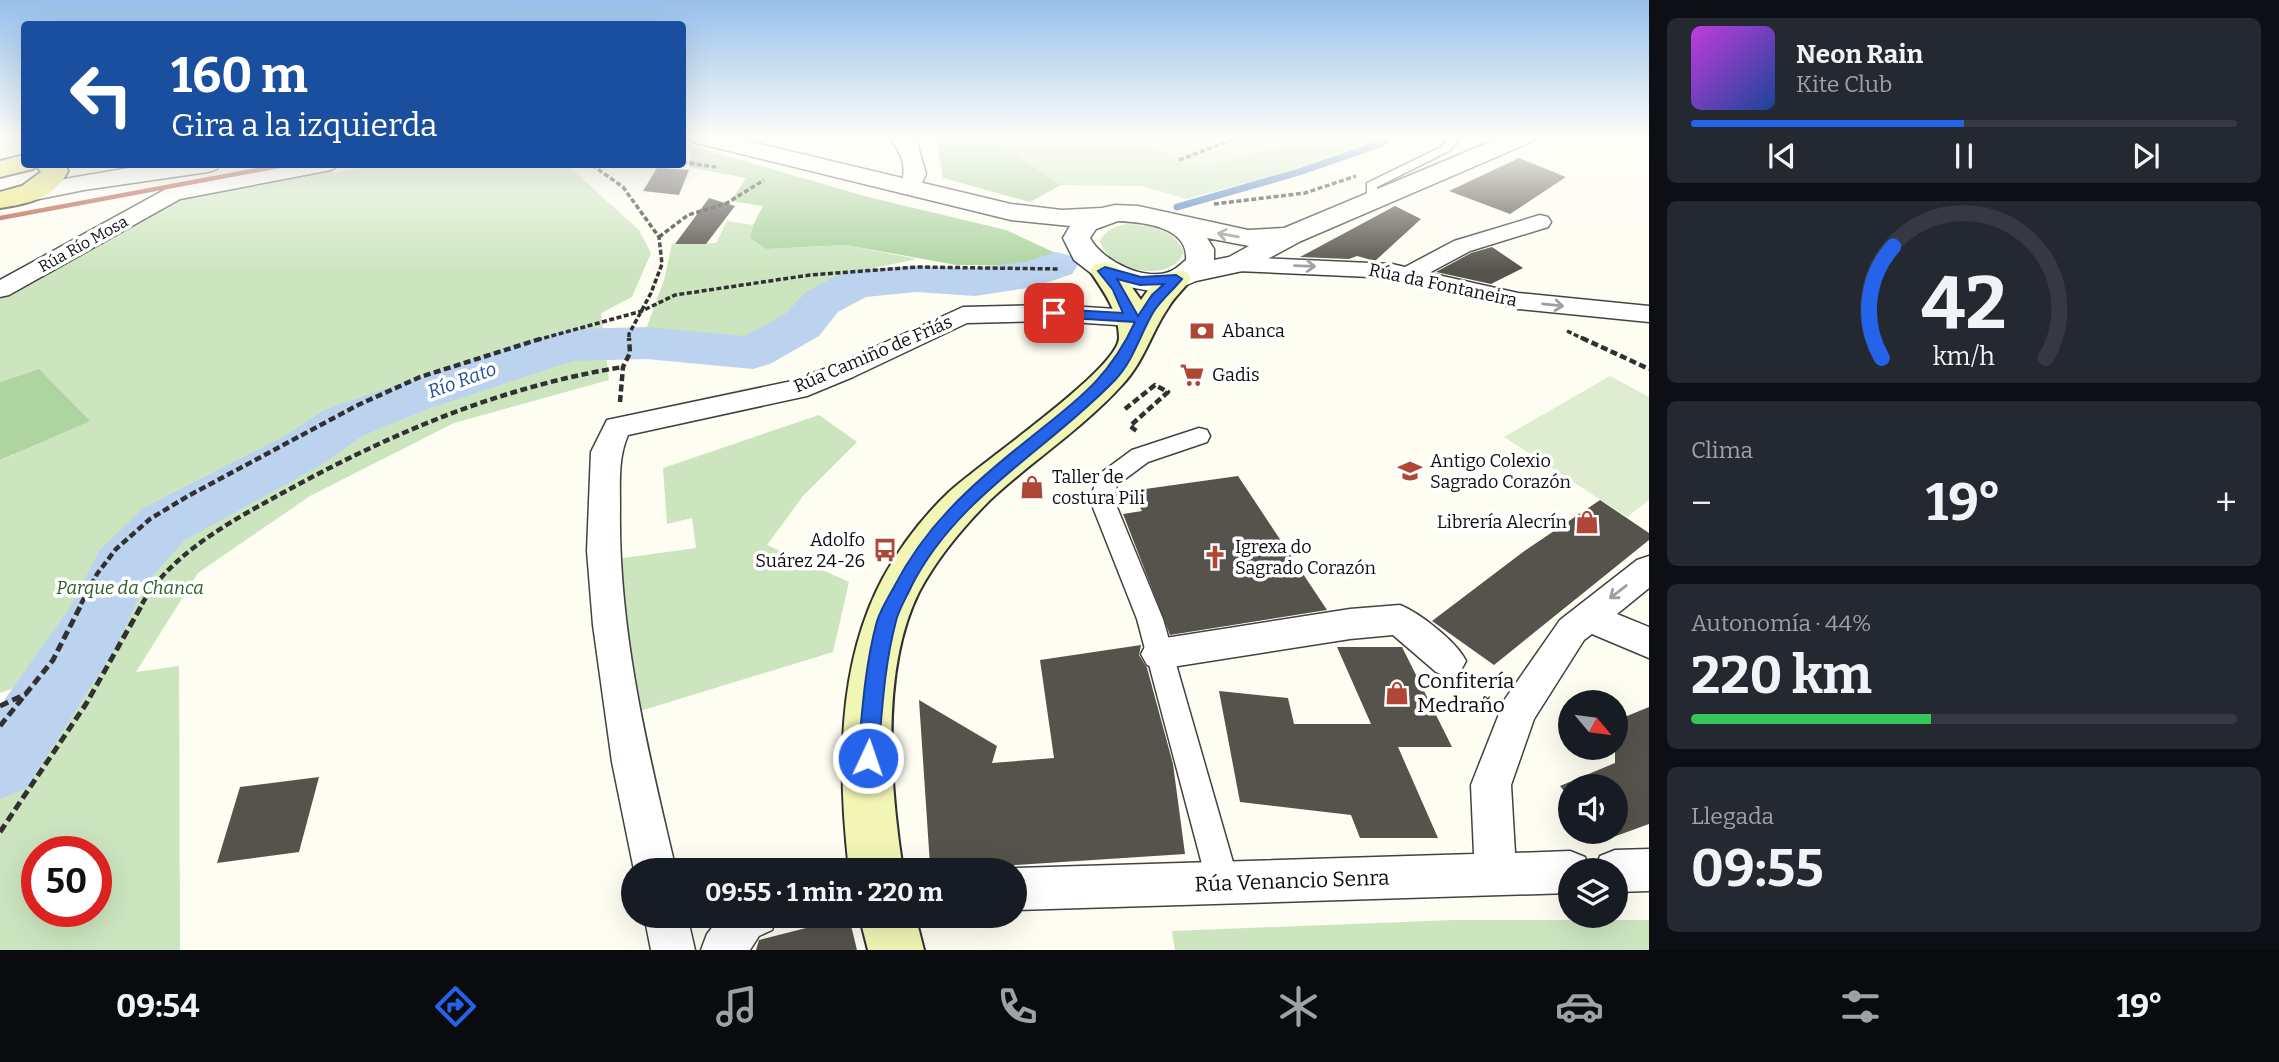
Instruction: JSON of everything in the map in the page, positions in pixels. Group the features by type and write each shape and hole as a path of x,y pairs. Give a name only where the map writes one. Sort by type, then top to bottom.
{"main road":[{"path":"12,197 47,181"},
{"path":"1083,265 1119,289 1133,327"},
{"path":"875,858 867,795 868,739 875,676 887,618 914,564 946,522 972,496 1089,397 1113,373 1129,351 1133,327 1157,297 1183,276"},
{"path":"890,928 896,950"}],"street":[{"path":"12,197 88,181"},
{"name":"Rúa Río Mosa","path":"0,290 174,194 240,181"},
{"path":"884,181 1011,212 1062,218 1132,213 1248,238 1291,235"},
{"path":"911,188 913,181"},
{"path":"1011,212 1040,227 1083,265 1140,281 1183,276 1237,264 1291,235 1417,181"},
{"path":"1083,265 1077,237 1088,221 1100,216"},
{"path":"1166,220 1184,229 1199,246 1201,256 1198,265 1183,276"},
{"path":"1407,275 1462,246 1540,222"},
{"name":"Rúa da Fontaneira","path":"1237,264 1368,268 1518,301 1649,314"},
{"name":"Rúa Camiño de Friás","path":"617,427 797,389 844,371 963,316 1054,313 1133,327"},
{"path":"617,427 607,453 603,551 610,625 631,762 651,858"},
{"path":"1199,436 1140,456 1106,481 1102,500 1150,619 1223,883"},
{"path":"1496,875 1490,785 1518,711 1572,630 1649,569"},
{"path":"1588,617 1649,643"},
{"path":"1159,654 1350,624 1400,620 1448,661"},
{"path":"1628,871 1649,870"},
{"name":"Rúa Venancio Senra","path":"1027,890 1558,873"},
{"path":"668,928 673,950"},
{"path":"723,950 739,928"}],"lane":[{"path":"1371,201 1371,185 1379,181"}],"path":[{"path":"615,181 623,187 659,237 662,264 629,334 630,353 623,367 617,427"},
{"path":"659,237 688,215 727,203 762,181"},
{"path":"1208,205 1284,197 1340,181"},
{"path":"0,726 53,660 97,574 116,549 150,519 358,405 419,377 543,338 642,311 675,295 810,275 917,267 1037,269 1083,265"},
{"path":"1564,330 1649,369"},
{"path":"0,832 55,753 113,660 156,583 186,554 222,527 307,479 419,424 497,396 583,372 623,367"},
{"path":"1117,415 1155,385 1168,391 1130,426 1161,449"},
{"path":"0,706 27,694"}],"green space":[{"name":"Parque da Chanca","path":"260,181 585,181 639,230 651,253 632,297 601,313 609,380 454,423 310,496 198,573 136,672 179,666 180,950 0,950 0,706 17,687 0,693 0,460 13,455 39,369 0,382 0,299 170,199"},
{"path":"744,181 814,181 1006,230 1060,255 1040,266 956,265 846,245 766,249 750,238 753,225 763,206 731,201"},
{"path":"955,181 1055,181 1061,185 1030,202"},
{"path":"1055,181 1251,181 1187,199 1142,186 1061,185"},
{"path":"727,221 753,225 750,238 766,249 846,245 917,259 864,270 779,334 750,346 669,333 645,332 664,280 672,244 716,243"},
{"path":"1127,224 1152,227 1168,233 1184,252 1177,262 1167,268 1154,271 1127,266 1105,251 1100,241 1111,229"},
{"path":"39,369 90,421 0,460 0,382"},
{"path":"1610,376 1649,397 1649,500 1627,517 1504,437"},
{"path":"819,415 857,442 803,496 767,545 849,582 833,652 637,712 616,559 696,548 692,518 667,524 663,468"},
{"path":"1454,920 1558,920 1558,928 1628,928 1628,920 1649,920 1649,950 1175,950 1172,931"}],"building":[{"path":"649,181 684,181 679,195 643,191"},
{"path":"1470,181 1559,181 1510,214 1449,191"},
{"path":"709,198 735,206 706,244 675,244"},
{"path":"1395,206 1421,219 1375,261 1357,256 1349,259 1300,257"},
{"path":"1492,247 1523,268 1491,284 1436,272 1471,253"},
{"name":"Igrexa do Sagrado Corazón","path":"1238,476 1327,610 1170,635 1123,514 1142,511 1131,491"},
{"path":"1600,500 1649,533 1649,540 1494,665 1432,621 1523,552"},
{"path":"1141,645 1139,655 1147,668 1173,764 1185,854 1027,864 1027,858 930,858 919,700 997,746 992,763 1054,758 1040,660"},
{"path":"1337,647 1402,647 1452,747 1398,747 1438,838 1360,838 1351,815 1240,802 1219,691 1288,698 1294,724 1371,724"},
{"path":"1649,707 1649,824 1628,832 1628,774 1589,774 1615,763 1615,760 1628,760 1628,716"},
{"path":"319,777 299,852 217,863 240,787"},
{"path":"806,928 852,928 857,950 756,950 759,940"}],"waterway":[{"name":"Río Rato","path":"1177,207 1266,181"},
{"name":"Río Rato","path":"0,764 94,626 121,569 164,524 304,450 343,423 532,355 573,345 646,343 753,353 802,325 822,302 855,284 916,279 975,282 1034,274 1056,265"}],"railway":[{"path":"0,218 197,181"}],"place":[{"name":"Abanca","path":"1202,331"},
{"name":"Gadis","path":"1192,375"},
{"name":"Antigo Colexio Sagrado Corazón","path":"1410,471"},
{"name":"Taller de costura Pili","path":"1032,487"},
{"name":"Librería Alecrín","path":"1587,522"},
{"name":"Adolfo Suárez 24-26","path":"885,550"},
{"name":"Igrexa do Sagrado Corazón","path":"1215,557"},
{"name":"Confitería Medraño","path":"1397,693"}],"route":[{"path":"868,758 875,676 887,618 914,564 960,507 1089,397 1113,373 1129,351 1146,313 1157,297 1176,279 1140,281 1105,271 1126,301 1132,318 1054,313"}]}
